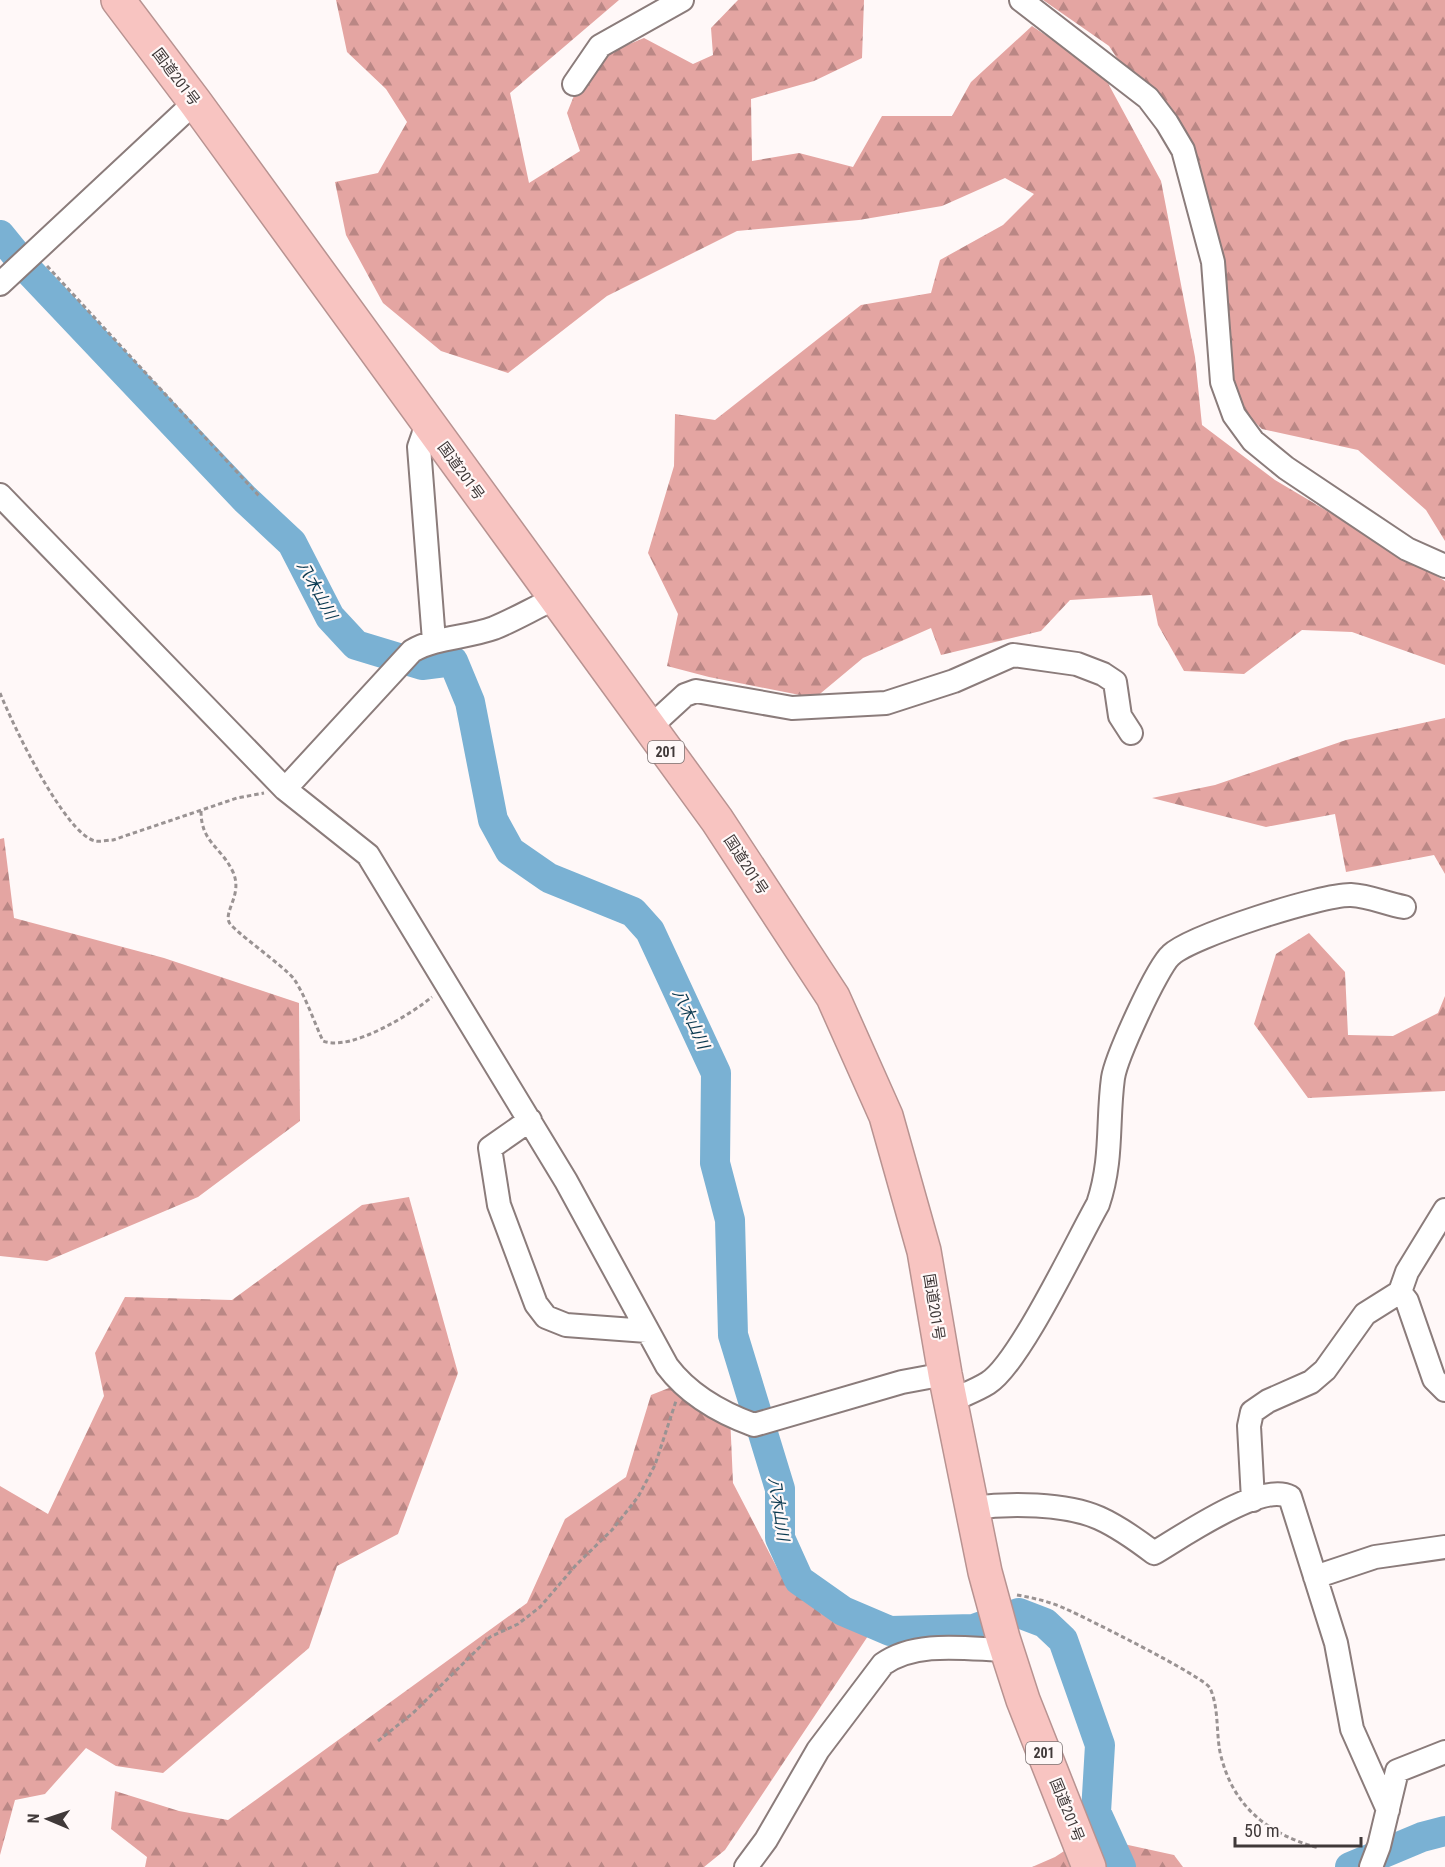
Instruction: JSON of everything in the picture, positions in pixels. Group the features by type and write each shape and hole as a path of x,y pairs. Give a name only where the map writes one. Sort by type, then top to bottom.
{"highway":[{"name":"国道201号","path":"118,0 195,102 554,599 717,820 833,997 886,1116 924,1251 948,1388 998,1621 1023,1700 1089,1867"}],"street":[{"path":"574,84 600,46 682,0"},
{"path":"1021,0 1148,98 1167,123 1183,150 1213,262 1222,382 1234,415 1253,441 1286,468 1407,549 1445,566"},
{"path":"6,278 195,102"},
{"path":"428,424 418,447 434,641"},
{"path":"0,495 285,789 368,855 530,1120 566,1181 647,1331 681,1384 730,1416 761,1423 902,1382 948,1388 989,1383 1001,1372 1018,1348 1098,1204 1107,1178 1113,1077 1122,1050 1147,996 1170,955 1186,945 1233,927 1312,903 1349,895 1375,898 1404,908"},
{"path":"285,789 412,651 434,641 458,639 496,627 554,599"},
{"path":"649,728 685,695 696,691 792,708 886,703 954,681 1012,656 1077,664 1103,674 1115,682 1120,716 1131,734"},
{"path":"530,1120 490,1148 499,1205 536,1304 546,1317 566,1325 647,1331"},
{"path":"1253,1500 1249,1426 1252,1412 1268,1401 1311,1382 1324,1370 1365,1314 1400,1292 1407,1272 1445,1210"},
{"path":"1400,1292 1407,1300 1434,1379 1445,1390"},
{"path":"972,1508 1006,1504 1073,1511 1098,1518 1154,1553 1239,1504 1278,1494 1290,1497 1336,1643 1352,1729 1388,1810"},
{"path":"1315,1577 1375,1557 1445,1547"},
{"path":"747,1867 766,1840 818,1750 883,1664 896,1655 928,1649 998,1621"},
{"path":"1371,1867 1397,1771 1445,1752"}],"path":[{"path":"32,254 260,497"},
{"path":"0,693 63,814 83,834 95,841 113,840 237,798 285,789"},
{"path":"0,708 5,704"},
{"path":"201,811 202,829 232,869 238,886 228,919 229,924 256,944 294,979 323,1041 329,1044 362,1037 414,1012 448,985"},
{"path":"378,1741 413,1713 490,1637 518,1624 540,1607 576,1565 612,1530 638,1497 655,1465 681,1384"},
{"path":"998,1621 1032,1597 1065,1608 1204,1681 1210,1688 1215,1706 1220,1752 1228,1777 1239,1796 1269,1829 1291,1840 1319,1848"}],"green space":[{"path":"336,0 619,0 510,93 529,183 580,151 567,113 588,61 644,38 693,64 713,55 711,28 738,0 864,0 862,58 814,81 751,99 752,161 799,153 853,167 882,116 952,116 971,82 1032,26 1103,74 1161,181 1195,357 1202,425 1275,480 1445,581 1445,665 1352,632 1302,630 1244,674 1184,671 1158,625 1152,595 1070,600 1041,631 941,655 931,628 863,658 815,698 709,677 667,666 678,614 648,553 674,466 675,414 715,420 861,305 931,293 940,260 1003,225 1034,194 1005,178 942,206 859,220 737,231 607,296 508,373 441,351 383,303 346,235 335,182 378,173 407,122 386,89 347,52"},
{"path":"1043,0 1445,0 1445,541 1426,510 1358,450 1262,429 1224,393 1196,177 1109,46"},
{"path":"1445,718 1445,874 1434,855 1346,872 1335,814 1266,827 1152,798 1215,785 1346,740"},
{"path":"4,838 14,918 164,958 299,1003 300,1121 198,1197 47,1261 0,1256 0,839"},
{"path":"1309,933 1345,972 1348,1035 1393,1036 1438,1013 1445,996 1445,1091 1308,1098 1254,1024 1276,954"},
{"path":"409,1197 458,1373 398,1534 337,1566 309,1648 163,1773 116,1766 86,1748 45,1794 15,1800 0,1855 0,1486 48,1514 104,1396 95,1353 125,1297 232,1300 362,1205"},
{"path":"674,1386 730,1415 733,1483 786,1585 872,1630 725,1850 704,1867 145,1867 147,1857 111,1829 115,1791 179,1811 228,1820 527,1603 565,1519 626,1477 651,1395"},
{"path":"1087,1836 1174,1855 1183,1867 1032,1867 1055,1857"}],"waterway":[{"name":"八木山川","path":"0,235 31,273 245,499 292,543 330,617 356,645 422,665 453,661 470,702 493,820 510,851 549,878 633,912 650,931 716,1073 715,1163 730,1220 733,1335 780,1489 780,1538 799,1580 843,1611 890,1631 974,1629 1019,1613 1045,1623 1063,1640 1100,1745 1096,1812 1121,1867"},
{"name":"八木山川","path":"1350,1867 1422,1837 1445,1831"}]}
